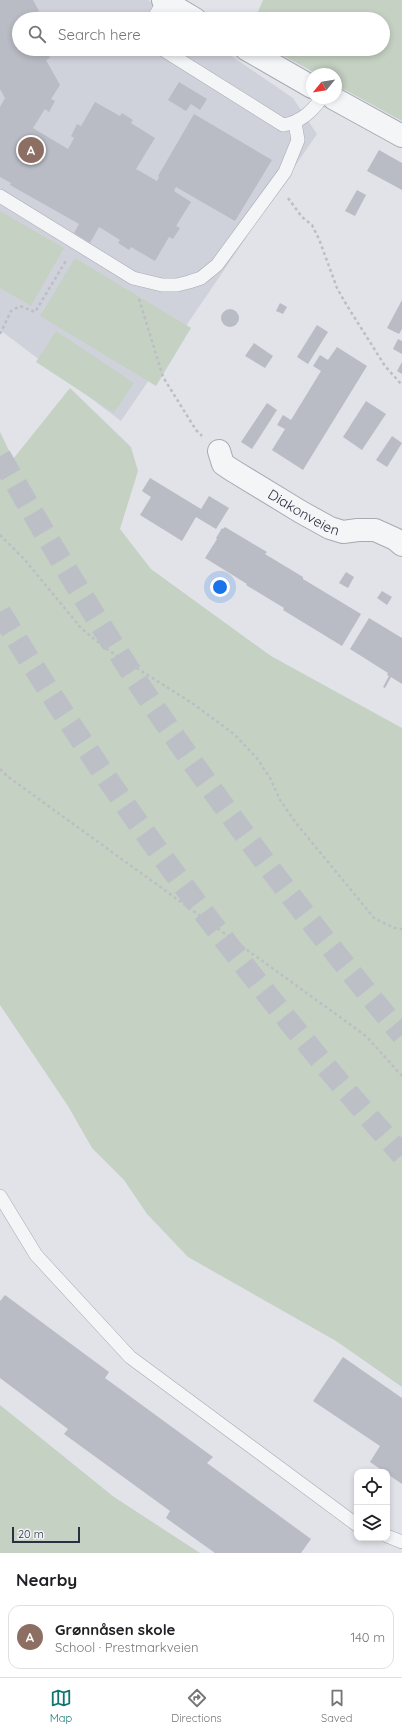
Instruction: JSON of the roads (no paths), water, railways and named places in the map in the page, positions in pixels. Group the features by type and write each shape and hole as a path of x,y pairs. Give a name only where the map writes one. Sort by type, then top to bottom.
{"street":[{"path":"164,0 184,12"},
{"path":"258,56 306,84"},
{"path":"342,103 402,136"},
{"name":"Diakonveien","path":"219,452 223,464 300,512 330,528 343,532 375,530 395,539 402,545"}],"lane":[{"path":"156,12 164,0"},
{"path":"173,56 283,125 295,123 314,109 318,104"},
{"path":"0,196 133,278 162,284 177,285 201,278 217,265 277,184 285,172 298,140 295,123"},
{"path":"0,1196 36,1255 130,1358 354,1523"},
{"path":"390,1537 402,1542"}],"tunnel":[{"path":"0,456 82,595 170,730 283,885 402,1035"},
{"path":"0,612 44,684 91,754 139,824 189,892 240,960 293,1026 402,1155"}],"place":[{"name":"Grønnåsen skole","path":"31,150"}]}
